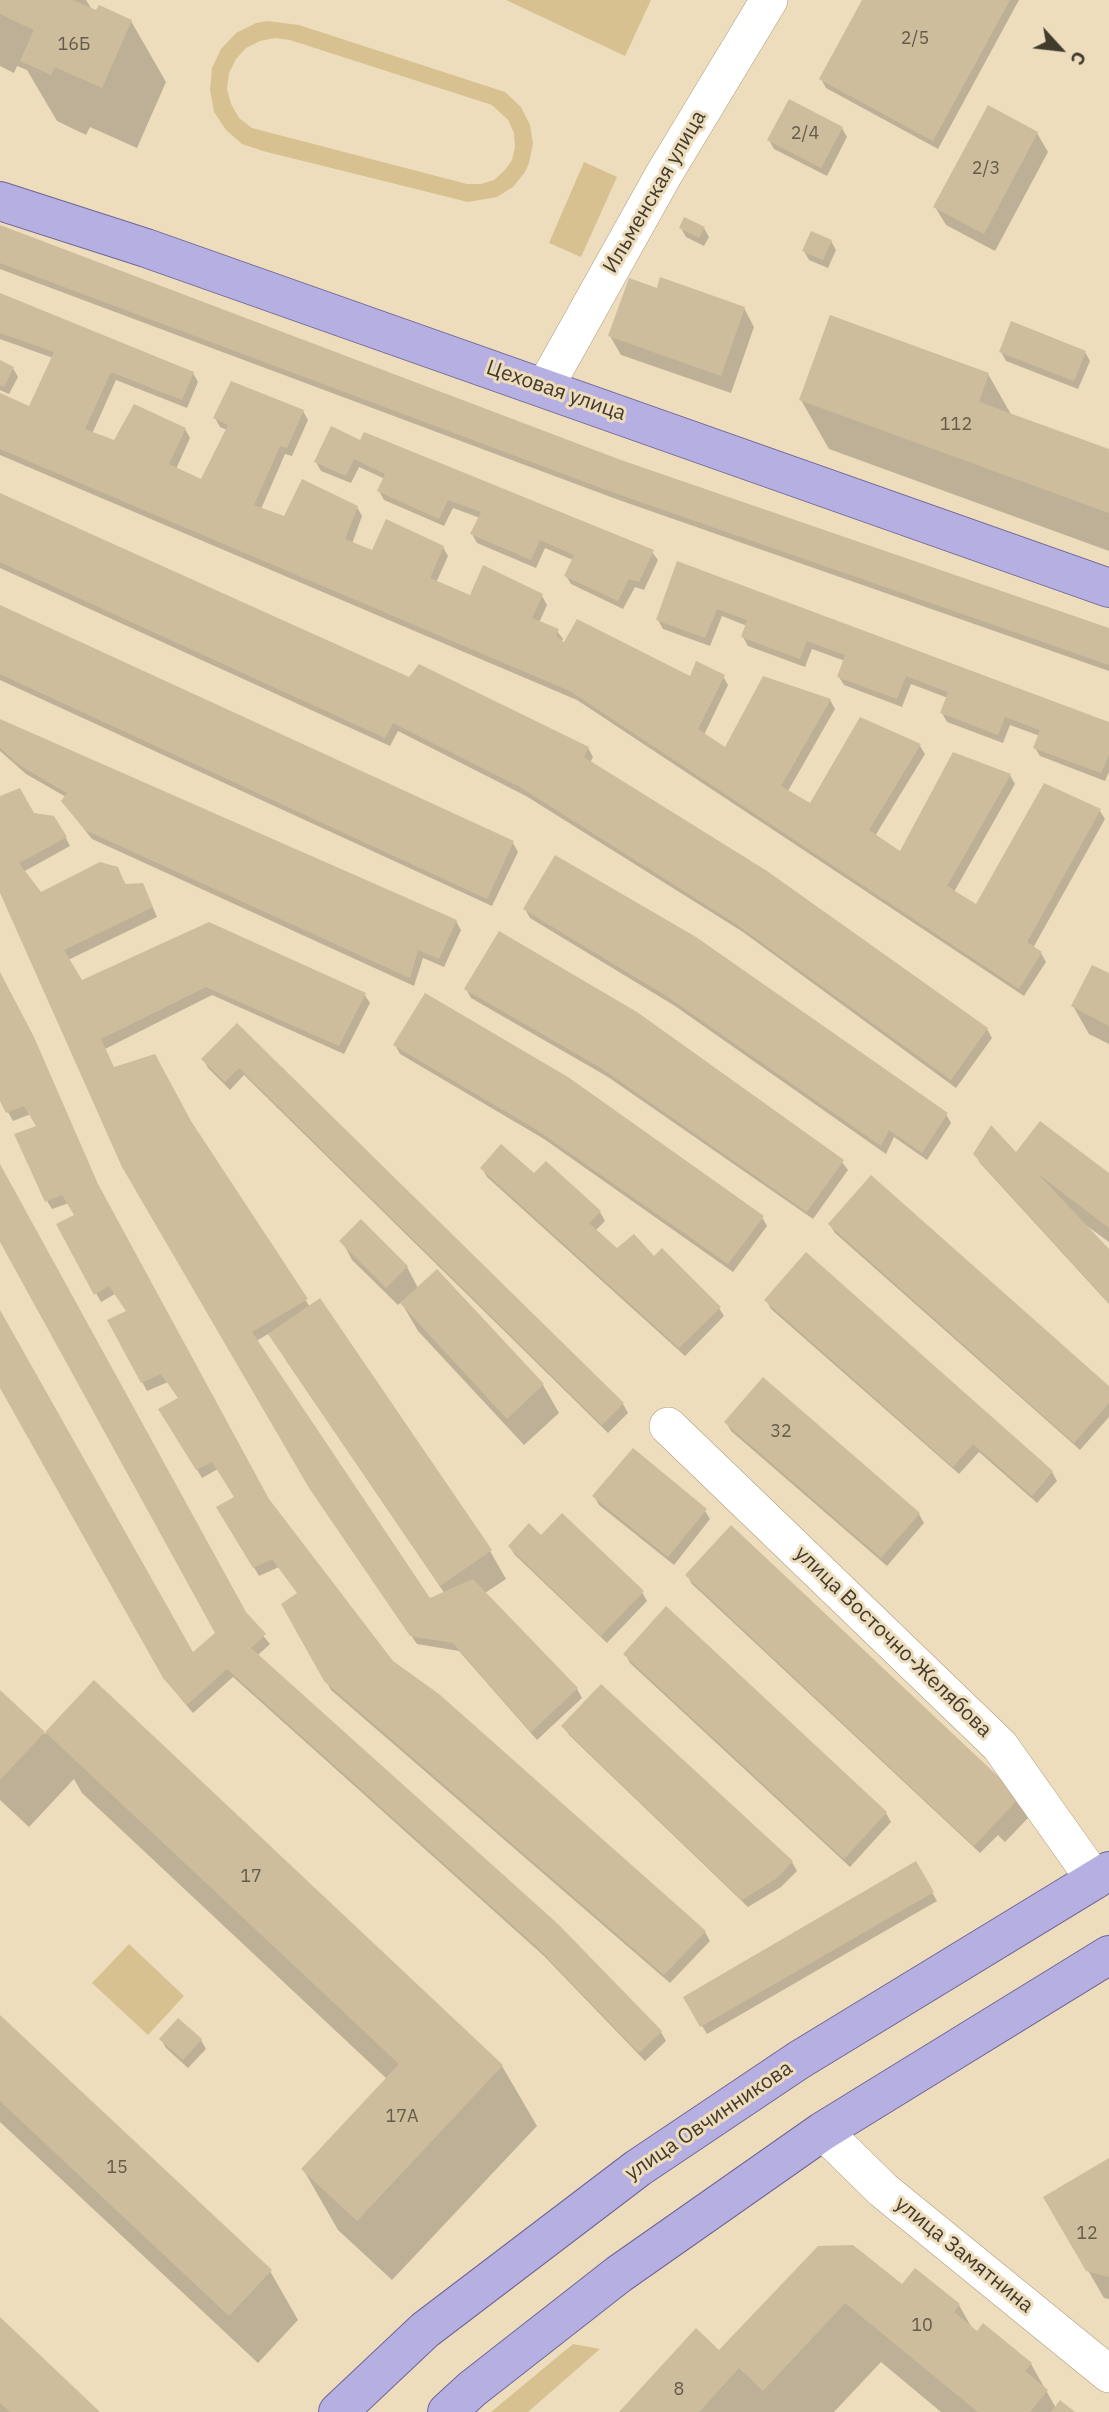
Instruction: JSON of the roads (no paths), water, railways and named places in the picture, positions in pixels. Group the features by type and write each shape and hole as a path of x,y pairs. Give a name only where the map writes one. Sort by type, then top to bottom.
{"main road":[{"name":"Цеховая улица","path":"0,201 146,248 1109,587"},
{"name":"улица Овчинникова","path":"338,2412 425,2330 638,2168 799,2060 1102,1876"},
{"path":"447,2412 472,2389 619,2274 823,2132 1109,1955"}],"street":[{"name":"Ильменская улица","path":"545,387 664,174 769,0"},
{"name":"улица Восточно-Желябова","path":"668,1426 1000,1746 1102,1876"},
{"name":"улица Замятнина","path":"823,2132 883,2190 1109,2374"}]}
